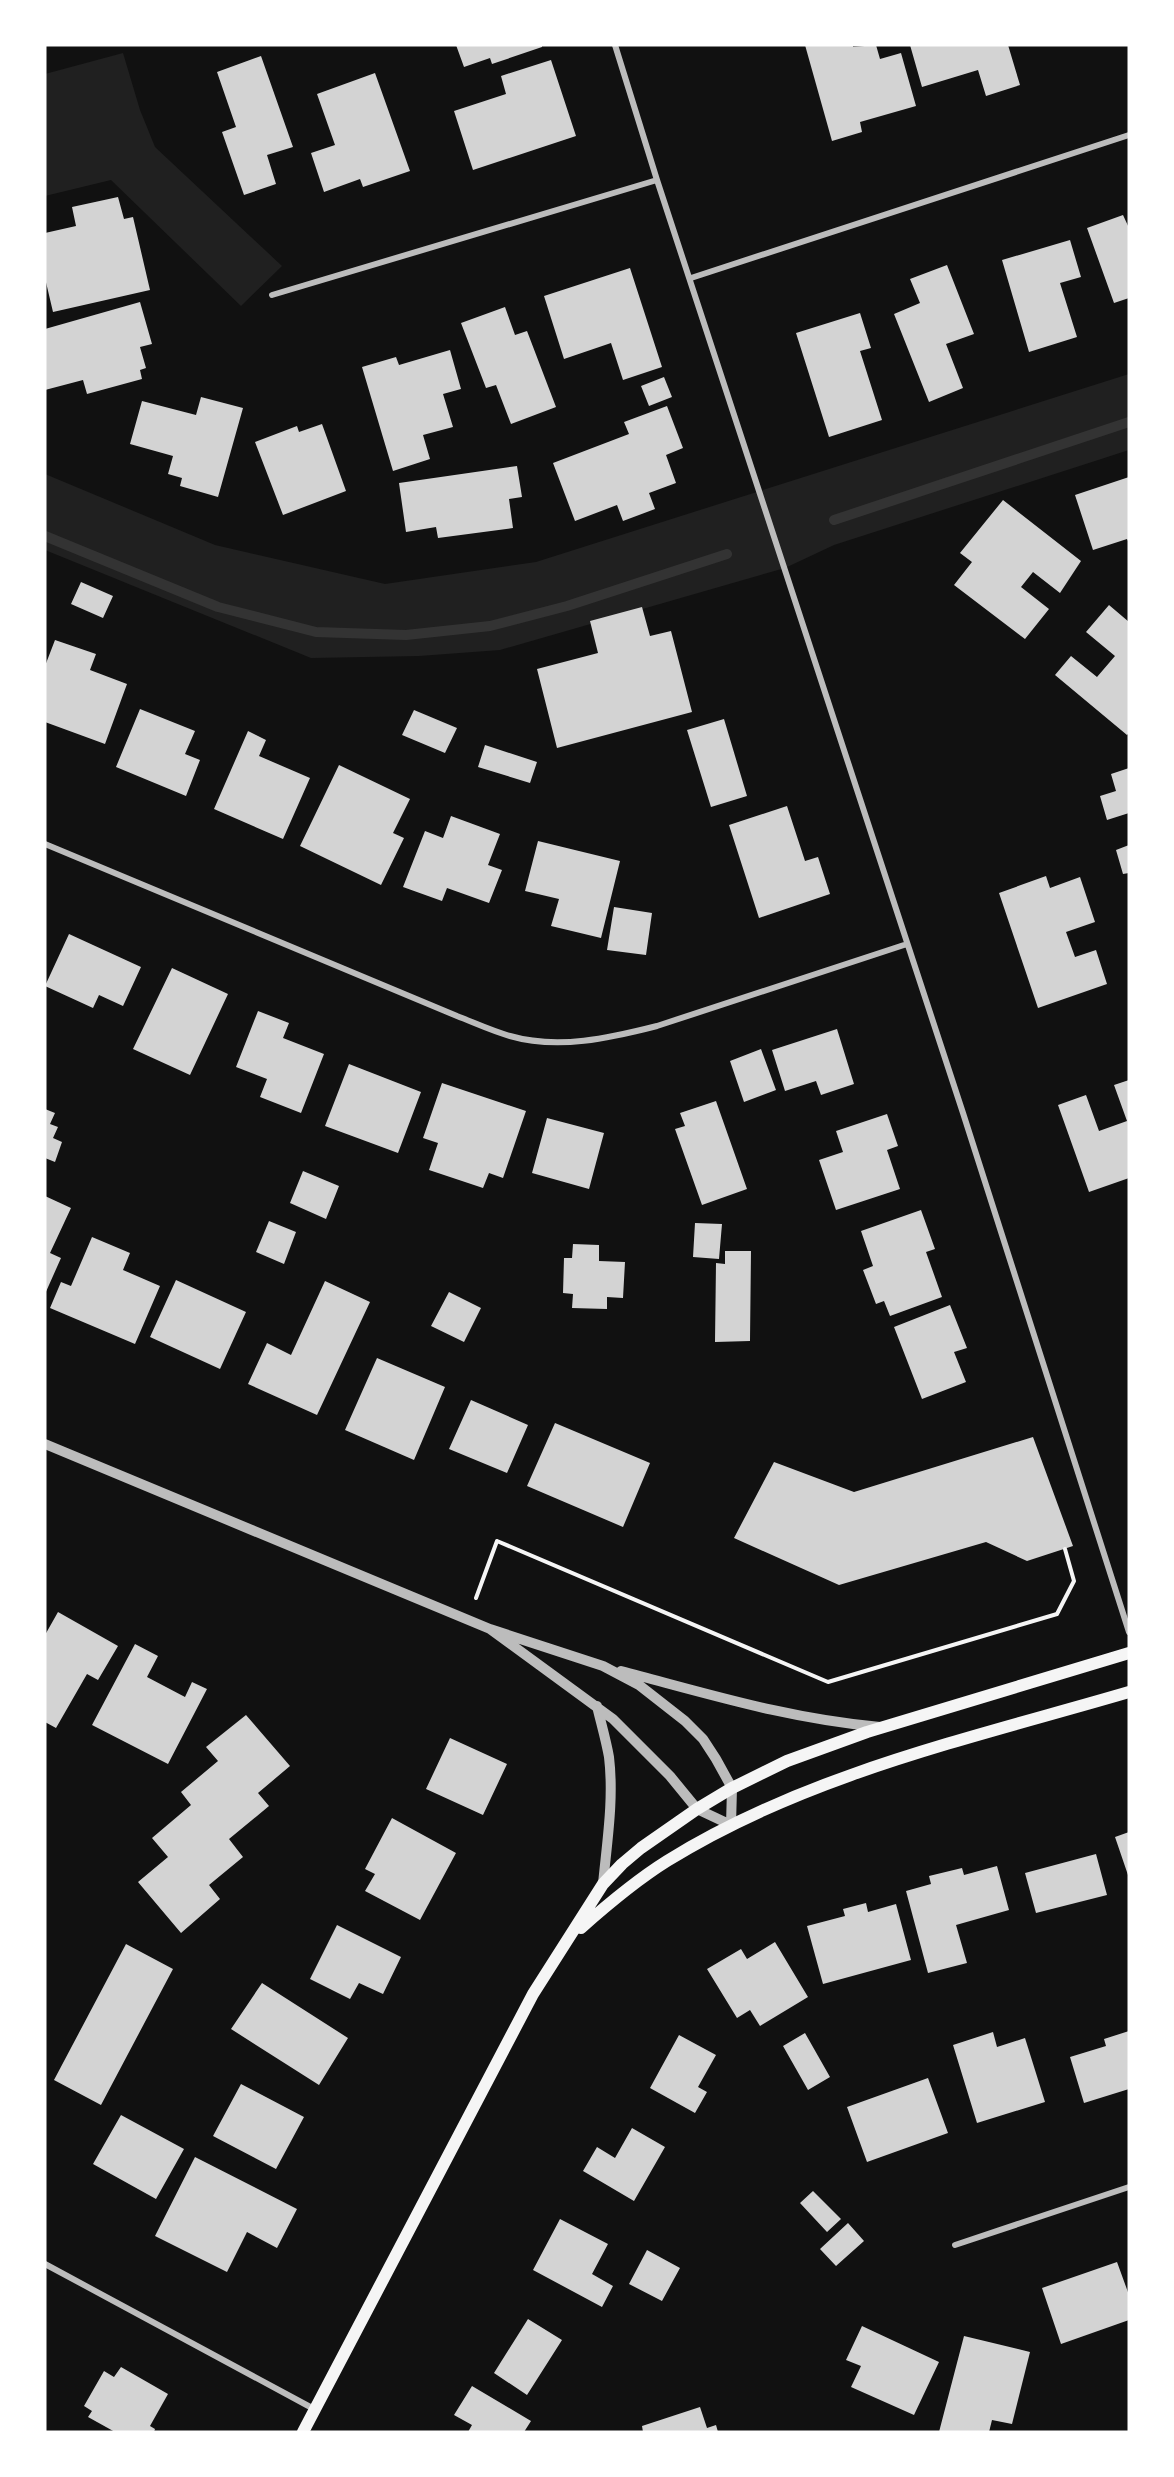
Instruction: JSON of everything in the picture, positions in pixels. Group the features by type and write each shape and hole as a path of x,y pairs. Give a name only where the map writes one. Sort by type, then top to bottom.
{"main road":[{"path":"303,2432 533,1994 603,1884 641,1848 732,1788 787,1761 883,1727 1129,1653"},
{"path":"571,1937 614,1898 666,1862 731,1825 799,1795 892,1761 1129,1692"}],"street":[{"path":"615,45 1129,1632"},
{"path":"691,278 1129,135"},
{"path":"272,296 657,180"},
{"path":"45,844 511,1037 561,1043 614,1037 657,1026 907,944"},
{"path":"45,1444 490,1629 603,1666 762,1709 830,1723 883,1727"},
{"path":"490,1629 597,1706 636,1739 698,1809 731,1825 732,1788 703,1739 686,1721 639,1685 603,1666"},
{"path":"597,1706 606,1741 610,1779 609,1826 603,1884"},
{"path":"955,2244 1129,2187"},
{"path":"45,2264 315,2409"}],"path":[{"path":"467,1619 497,1541 828,1682 1057,1614 1074,1581 1065,1549"}],"shaded area":[{"path":"123,53 140,110 155,147 282,266 241,306 111,180 45,196 45,74"},
{"path":"1129,374 1129,450 834,545 785,568 500,650 419,656 311,658 45,550 45,474 215,545 385,584 536,562"}],"building":[{"path":"456,45 542,45 542,47 492,64 490,58 464,67"},
{"path":"805,45 853,45 853,47 876,45 880,59 901,53 916,106 860,122 862,132 832,141"},
{"path":"910,45 1008,45 1020,85 986,96 978,70 922,87"},
{"path":"261,56 293,147 267,155 276,184 244,195 222,132 236,127 217,72"},
{"path":"551,60 576,136 473,170 454,111 506,94 501,76"},
{"path":"375,73 410,171 363,187 360,179 324,192 311,153 335,145 317,94"},
{"path":"118,197 124,219 133,217 150,290 53,312 45,278 45,233 76,226 72,207"},
{"path":"1123,215 1129,228 1129,298 1114,303 1087,228"},
{"path":"1070,240 1081,277 1060,283 1077,337 1029,352 1002,260"},
{"path":"947,265 974,334 946,344 963,388 929,402 894,314 920,303 910,279"},
{"path":"630,268 662,367 623,380 611,343 564,359 544,296"},
{"path":"140,302 152,344 140,347 146,368 140,370 142,379 87,394 83,380 45,390 45,329"},
{"path":"505,307 515,335 527,331 556,407 511,424 496,385 486,388 461,323"},
{"path":"860,313 871,348 860,351 882,420 829,437 796,333"},
{"path":"450,350 461,389 443,394 453,427 423,435 430,459 393,471 362,367 396,357 399,365"},
{"path":"664,377 672,397 649,406 641,386"},
{"path":"201,397 243,408 218,497 180,486 182,478 168,474 173,456 130,444 142,401 196,415"},
{"path":"667,406 683,448 666,455 676,483 649,493 655,509 623,521 617,505 575,521 553,463 629,434 624,422"},
{"path":"322,424 346,491 283,515 255,442 297,426 299,432"},
{"path":"517,466 522,497 509,499 513,528 438,538 436,527 406,532 399,483"},
{"path":"1129,477 1129,543 1127,539 1093,550 1075,495"},
{"path":"1003,500 1081,561 1060,593 1033,572 1021,587 1049,609 1025,639 954,585 972,562 960,553"},
{"path":"81,582 113,596 103,618 71,604"},
{"path":"1109,605 1129,622 1129,733 1127,735 1055,675 1071,656 1097,677 1115,656 1086,632"},
{"path":"642,607 650,636 671,631 692,712 557,748 537,669 598,653 590,621"},
{"path":"55,640 96,654 90,670 127,684 105,744 45,722 45,666"},
{"path":"140,709 195,731 185,754 200,760 186,796 116,767"},
{"path":"414,710 457,728 445,753 402,735"},
{"path":"724,719 747,796 711,807 687,730"},
{"path":"248,731 266,740 259,756 310,778 283,839 214,809"},
{"path":"485,745 537,762 530,783 478,767"},
{"path":"339,765 410,799 393,833 404,838 381,885 300,846"},
{"path":"1129,768 1129,813 1107,820 1100,796 1116,791 1111,774"},
{"path":"787,806 805,861 818,857 830,894 759,918 729,825"},
{"path":"451,816 500,834 488,865 502,870 489,903 447,888 442,901 403,887 425,831 443,838"},
{"path":"538,841 620,861 601,938 551,926 559,899 525,891"},
{"path":"1129,845 1129,873 1123,874 1116,850"},
{"path":"1046,876 1050,888 1080,877 1095,922 1066,932 1075,957 1096,950 1107,984 1038,1008 999,893"},
{"path":"614,907 652,913 646,955 607,950"},
{"path":"69,934 141,967 123,1006 99,995 93,1008 45,986"},
{"path":"172,968 228,994 190,1075 133,1049"},
{"path":"258,1011 289,1023 283,1038 324,1054 301,1113 260,1097 267,1079 236,1067"},
{"path":"837,1029 854,1084 821,1095 816,1081 785,1091 772,1050"},
{"path":"761,1049 776,1090 744,1102 730,1061"},
{"path":"349,1064 421,1092 398,1153 325,1126"},
{"path":"1129,1080 1129,1178 1089,1192 1058,1105 1086,1095 1099,1131 1127,1121 1114,1085"},
{"path":"442,1083 526,1111 503,1178 489,1173 483,1188 429,1170 438,1143 423,1138"},
{"path":"716,1101 747,1189 702,1205 675,1129 685,1126 680,1113"},
{"path":"45,1109 55,1113 50,1124 58,1127 53,1138 62,1142 55,1162 45,1158"},
{"path":"887,1114 898,1146 887,1150 900,1189 836,1210 819,1160 843,1152 836,1131"},
{"path":"547,1118 604,1133 589,1189 532,1173"},
{"path":"303,1171 339,1186 326,1219 290,1203"},
{"path":"45,1196 71,1208 50,1253 61,1258 45,1294"},
{"path":"921,1210 935,1249 926,1252 942,1297 890,1316 884,1301 876,1304 863,1270 873,1266 861,1231"},
{"path":"269,1221 296,1232 284,1264 256,1252"},
{"path":"695,1223 722,1224 719,1259 693,1257"},
{"path":"92,1237 130,1253 123,1270 160,1286 135,1344 50,1308 61,1282 71,1286"},
{"path":"573,1244 599,1245 599,1261 625,1262 623,1298 607,1297 607,1309 572,1308 573,1294 563,1293 564,1258 572,1258"},
{"path":"725,1251 751,1251 750,1341 715,1342 716,1263 725,1264"},
{"path":"176,1280 246,1312 220,1369 150,1337"},
{"path":"325,1281 370,1302 317,1415 248,1384 267,1343 291,1355"},
{"path":"449,1292 481,1308 464,1342 431,1326"},
{"path":"950,1305 967,1348 954,1352 966,1382 922,1399 894,1327"},
{"path":"377,1358 445,1387 414,1460 345,1430"},
{"path":"471,1400 528,1425 507,1473 449,1449"},
{"path":"555,1423 650,1463 623,1527 527,1486"},
{"path":"1033,1437 1073,1546 1027,1561 986,1542 839,1585 734,1538 774,1462 854,1492"},
{"path":"58,1612 118,1646 98,1680 87,1674 56,1728 45,1722 45,1635"},
{"path":"135,1644 158,1656 147,1677 185,1697 192,1682 207,1689 168,1764 92,1725"},
{"path":"246,1715 290,1766 258,1793 269,1806 229,1839 243,1857 209,1885 220,1899 181,1933 138,1882 168,1857 152,1838 191,1805 181,1792 218,1761 206,1747"},
{"path":"450,1738 507,1764 483,1815 426,1789"},
{"path":"392,1818 456,1853 420,1920 365,1891 375,1874 365,1869"},
{"path":"1129,1832 1129,1878 1115,1837"},
{"path":"1096,1854 1107,1895 1036,1913 1025,1873"},
{"path":"997,1866 1009,1910 956,1925 967,1963 928,1973 906,1891 931,1884 929,1876 962,1868 964,1875"},
{"path":"866,1903 868,1912 896,1904 911,1960 823,1984 807,1926 845,1916 843,1909"},
{"path":"337,1925 401,1957 383,1994 359,1983 350,1999 310,1979"},
{"path":"775,1942 808,1997 760,2026 750,2010 737,2018 707,1969 741,1949 747,1959"},
{"path":"126,1944 173,1969 101,2105 54,2080"},
{"path":"262,1983 348,2038 319,2085 231,2029"},
{"path":"1129,2031 1129,2089 1084,2103 1070,2057 1106,2046 1104,2039"},
{"path":"993,2032 997,2047 1025,2038 1045,2102 977,2123 953,2045"},
{"path":"805,2033 830,2077 808,2090 783,2046"},
{"path":"679,2035 716,2055 698,2087 707,2092 695,2113 650,2088"},
{"path":"928,2078 948,2133 867,2162 847,2107"},
{"path":"241,2084 304,2117 276,2169 213,2136"},
{"path":"121,2115 184,2149 156,2199 93,2164"},
{"path":"632,2128 665,2147 634,2201 583,2171 597,2147 615,2158"},
{"path":"195,2157 297,2209 277,2248 247,2232 227,2272 155,2236"},
{"path":"813,2191 841,2219 827,2232 800,2203"},
{"path":"560,2219 608,2244 592,2274 613,2286 602,2307 533,2270"},
{"path":"848,2223 864,2241 836,2266 820,2249"},
{"path":"647,2250 680,2268 662,2301 629,2284"},
{"path":"1117,2262 1129,2295 1129,2320 1061,2344 1042,2288"},
{"path":"528,2319 562,2340 527,2395 494,2373"},
{"path":"862,2326 939,2362 914,2415 851,2387 861,2366 846,2360"},
{"path":"964,2336 1030,2352 1012,2424 992,2420 989,2432 939,2432"},
{"path":"121,2367 168,2394 150,2426 155,2429 154,2432 115,2432 88,2417 92,2411 84,2406 104,2371 114,2377"},
{"path":"472,2386 531,2421 524,2432 468,2432 472,2425 454,2415"},
{"path":"700,2407 707,2428 716,2425 718,2432 643,2432 642,2426"}],"waterway":[{"path":"834,520 1129,422"},
{"path":"45,536 218,607 316,632 406,635 490,626 567,606 727,554"}]}
